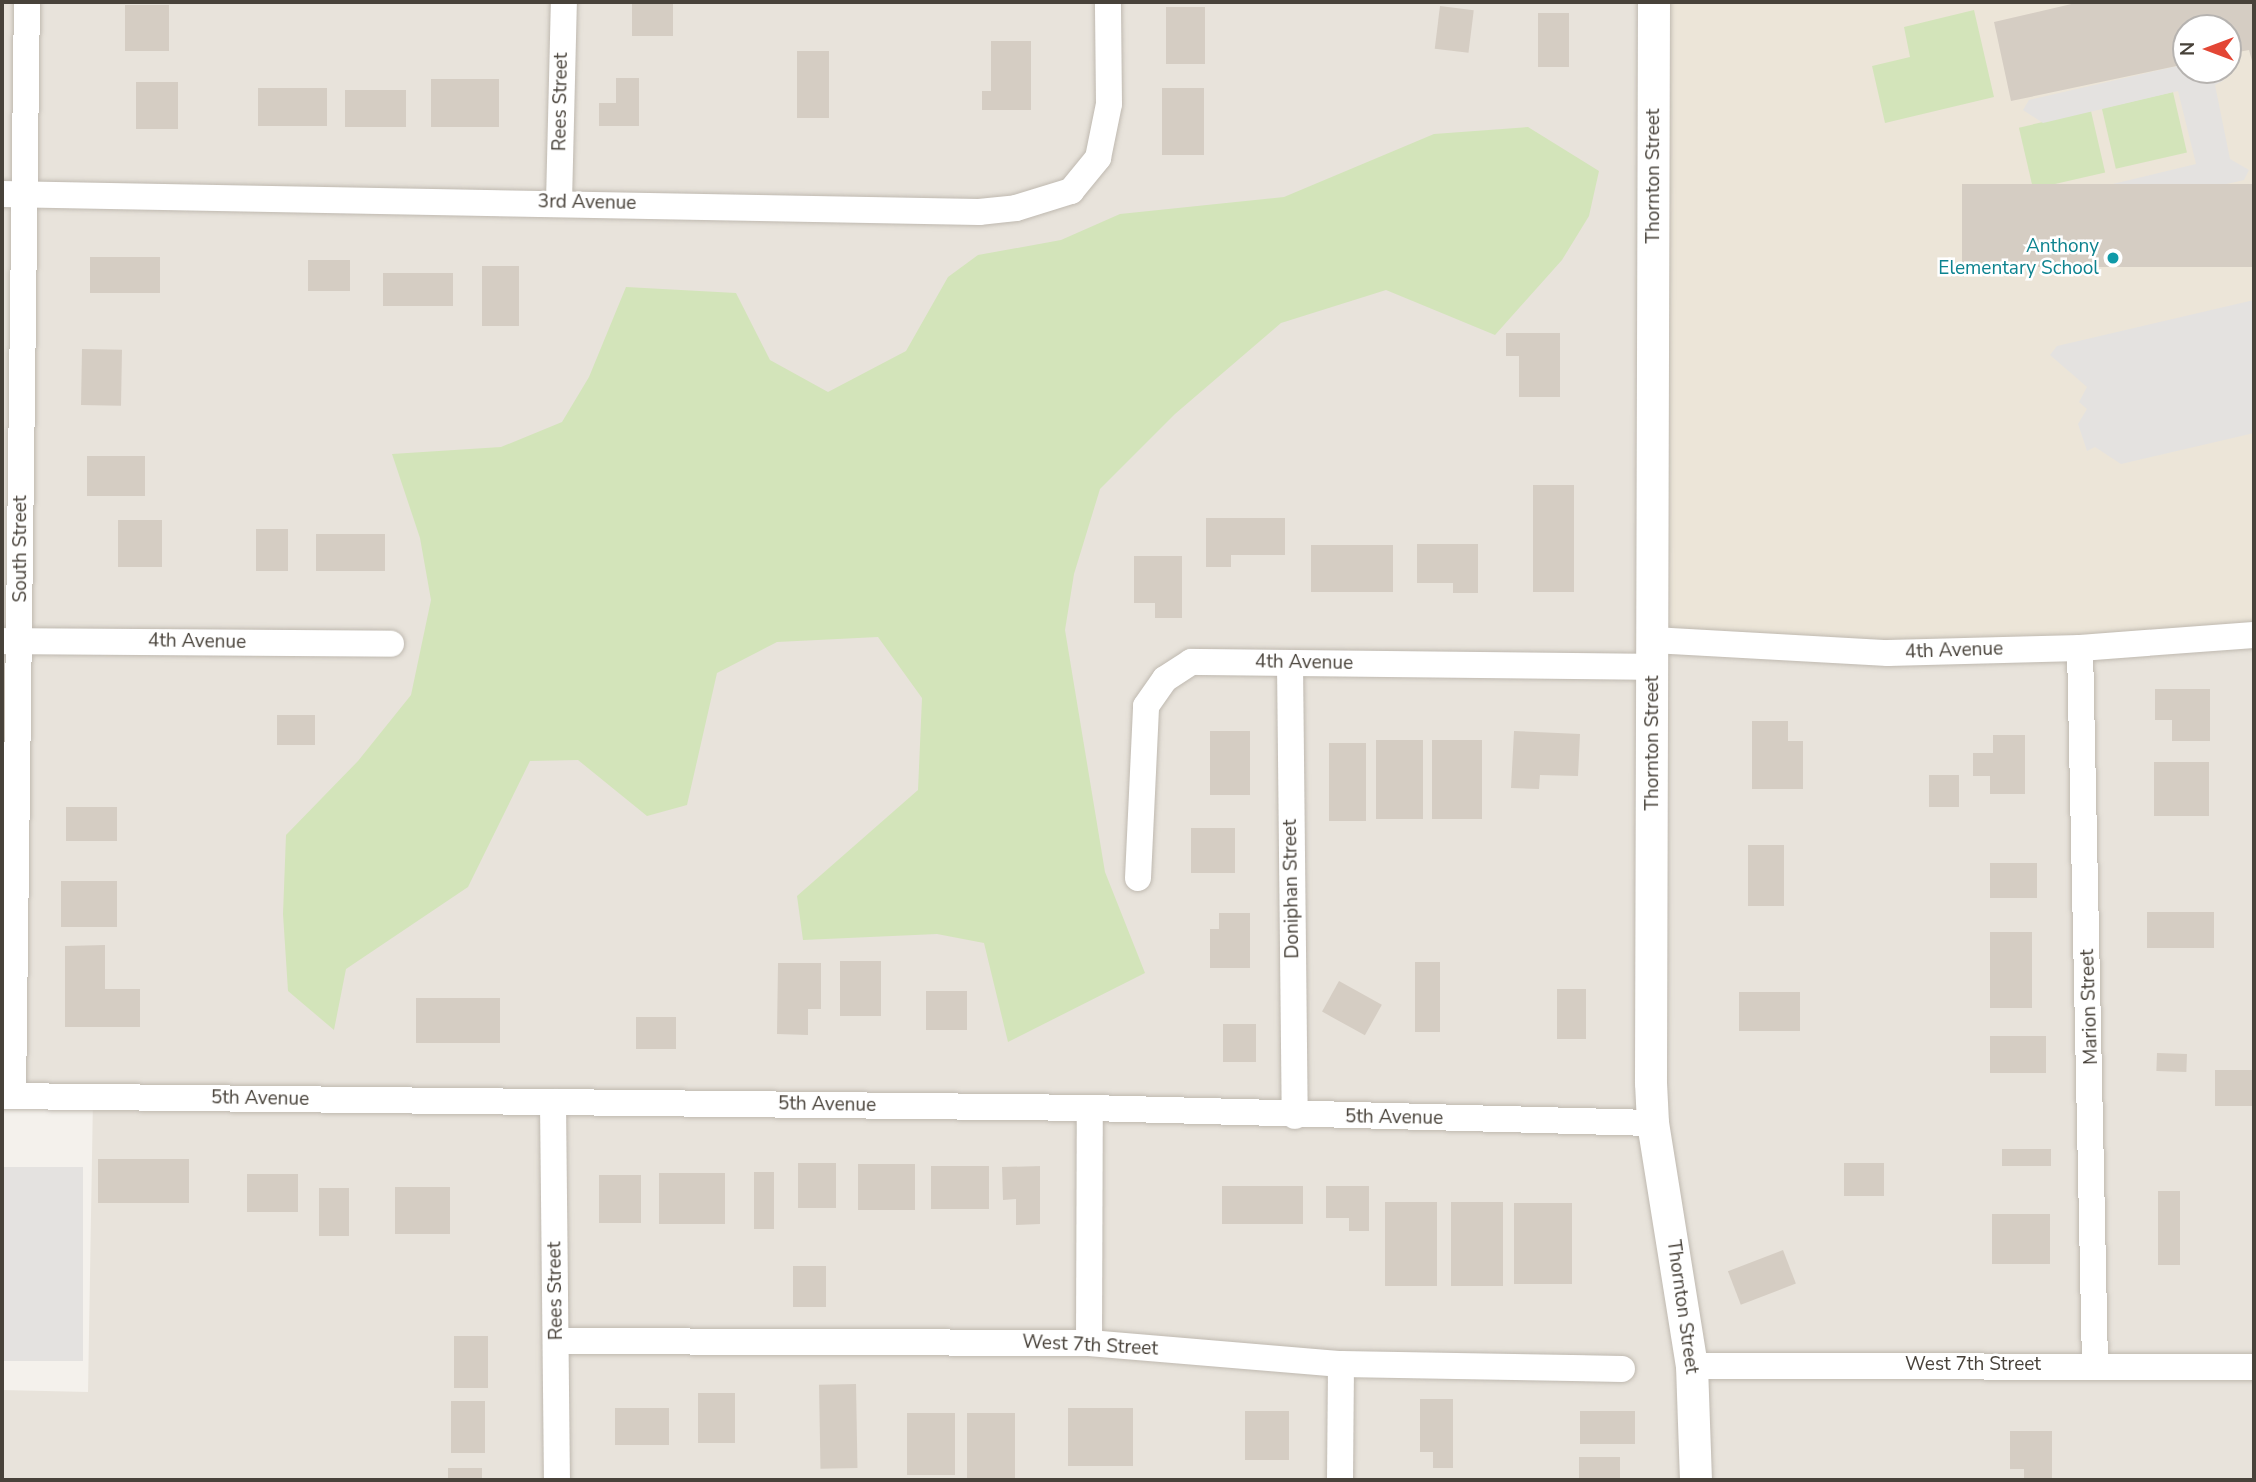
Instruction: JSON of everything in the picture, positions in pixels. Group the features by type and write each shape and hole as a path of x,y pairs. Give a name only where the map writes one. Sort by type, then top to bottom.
{"street":[{"name":"South Street","path":"7,1096 13,194 27,2"},
{"name":"Rees Street","path":"559,202 564,2"},
{"name":"3rd Avenue","path":"13,194 559,202 979,212 1016,208 1071,191 1098,159 1110,103 1108,2"},
{"name":"Thornton Street","path":"1654,2 1653,1123 1692,1366 1696,1480"},
{"name":"4th Avenue","path":"1138,878 1146,706 1165,679 1191,662 1290,663 1653,653 1888,653 2080,648 2254,635"},
{"name":"4th Avenue","path":"11,641 391,644"},
{"name":"Marion Street","path":"2080,648 2095,1365"},
{"name":"Doniphan Street","path":"1290,663 1295,1116"},
{"name":"5th Avenue","path":"7,1096 1090,1108 1295,1116 1653,1123"},
{"name":"Rees Street","path":"553,1102 557,1480"},
{"path":"1088,1343 1090,1108"},
{"name":"West 7th Street","path":"557,1341 1088,1343 1341,1364 1622,1369"},
{"path":"1340,1480 1341,1364"},
{"name":"West 7th Street","path":"1692,1366 2254,1367"}],"shaded area":[{"path":"2,2 1654,2 2254,635 2254,1480 2,1480 2,1390 88,1392 93,1098 2,1096"},
{"path":"1654,2 2254,2 2254,635 2080,648 1653,640"},
{"path":"2172,67 2172,84 2217,84 2230,159 2249,170 2244,180 2002,236 1972,218 2196,164 2178,91 2043,123 2023,110 2029,100"},
{"path":"2254,300 2254,433 2121,464 2095,447 2087,451 2078,424 2087,409 2079,402 2087,387 2050,355 2057,346"},
{"path":"2,1167 83,1167 83,1361 2,1361"}],"green space":[{"path":"1974,10 1994,97 1885,123 1872,66 1910,57 1904,27"},
{"path":"2173,92 2187,152 2116,169 2102,108"},
{"path":"2091,111 2105,172 2033,189 2019,128"},
{"path":"1528,127 1599,171 1589,216 1562,260 1495,335 1386,290 1281,323 1175,414 1100,489 1074,574 1065,630 1105,872 1145,973 1008,1042 984,943 937,934 803,940 797,896 918,790 922,698 878,637 777,642 717,673 687,805 647,816 578,760 530,761 468,887 346,969 334,1030 288,991 283,914 286,835 358,761 411,695 431,600 420,538 392,454 501,447 562,422 589,377 626,287 736,293 770,360 828,392 906,351 948,277 978,255 1061,240 1120,214 1284,197 1434,134"}],"building":[{"path":"632,2 673,2 673,36 632,36"},
{"path":"2080,2 2254,2 2254,68 2249,50 2242,51 2242,14 2172,14 2172,67 2011,101 1994,22"},
{"path":"125,5 169,5 169,51 125,51"},
{"path":"1440,6 1474,10 1469,53 1435,49"},
{"path":"1166,7 1205,7 1205,64 1166,64"},
{"path":"1538,13 1569,13 1569,67 1538,67"},
{"path":"991,41 1031,41 1031,110 982,110 982,91 991,91"},
{"path":"797,51 829,51 829,118 797,118"},
{"path":"616,78 639,78 639,126 599,126 599,103 616,103"},
{"path":"431,79 499,79 499,127 431,127"},
{"path":"136,82 178,82 178,129 136,129"},
{"path":"258,88 327,88 327,126 258,126"},
{"path":"1162,88 1204,88 1204,155 1162,155"},
{"path":"345,90 406,90 406,127 345,127"},
{"path":"1962,184 2254,184 2254,267 1962,267"},
{"path":"90,257 160,257 160,293 90,293"},
{"path":"308,260 350,260 350,291 308,291"},
{"path":"482,266 519,266 519,326 482,326"},
{"path":"383,273 453,273 453,306 383,306"},
{"path":"1506,333 1560,333 1560,397 1519,397 1519,356 1506,356"},
{"path":"82,349 122,350 121,406 81,405"},
{"path":"87,456 145,456 145,496 87,496"},
{"path":"1533,485 1574,485 1574,592 1533,592"},
{"path":"1206,518 1285,518 1285,555 1231,555 1231,567 1206,567"},
{"path":"118,520 162,520 162,567 118,567"},
{"path":"256,529 288,529 288,571 256,571"},
{"path":"316,534 385,534 385,571 316,571"},
{"path":"1417,544 1478,544 1478,593 1453,593 1453,583 1417,583"},
{"path":"1311,545 1393,545 1393,592 1311,592"},
{"path":"1134,556 1182,556 1182,618 1155,618 1155,603 1134,603"},
{"path":"2155,689 2210,689 2210,741 2172,741 2172,720 2155,720"},
{"path":"277,715 315,715 315,745 277,745"},
{"path":"1752,721 1788,721 1788,741 1803,741 1803,789 1752,789"},
{"path":"1210,731 1250,731 1250,795 1210,795"},
{"path":"1514,731 1580,734 1578,776 1540,775 1539,789 1511,788"},
{"path":"1993,735 2025,735 2025,794 1990,794 1990,776 1973,776 1973,753 1993,753"},
{"path":"1376,740 1423,740 1423,819 1376,819"},
{"path":"1432,740 1482,740 1482,819 1432,819"},
{"path":"1329,743 1366,743 1366,821 1329,821"},
{"path":"2154,762 2209,762 2209,816 2154,816"},
{"path":"1929,775 1959,775 1959,807 1929,807"},
{"path":"66,807 117,807 117,841 66,841"},
{"path":"1191,828 1235,828 1235,873 1191,873"},
{"path":"1748,845 1784,845 1784,906 1748,906"},
{"path":"1990,863 2037,863 2037,898 1990,898"},
{"path":"61,881 117,881 117,927 61,927"},
{"path":"2147,912 2214,912 2214,948 2147,948"},
{"path":"1219,913 1250,913 1250,968 1210,968 1210,929 1219,929"},
{"path":"1990,932 2032,932 2032,1008 1990,1008"},
{"path":"105,945 105,989 140,989 140,1027 65,1027 65,946"},
{"path":"840,961 881,961 881,1016 840,1016"},
{"path":"1415,962 1440,962 1440,1032 1415,1032"},
{"path":"778,963 821,963 821,1009 808,1009 808,1035 777,1034"},
{"path":"1339,981 1382,1005 1365,1035 1322,1012"},
{"path":"1557,989 1586,989 1586,1039 1557,1039"},
{"path":"926,991 967,991 967,1030 926,1030"},
{"path":"1739,992 1800,992 1800,1031 1739,1031"},
{"path":"416,998 500,998 500,1043 416,1043"},
{"path":"636,1017 676,1017 676,1049 636,1049"},
{"path":"1223,1024 1256,1024 1256,1062 1223,1062"},
{"path":"1990,1036 2046,1036 2046,1073 1990,1073"},
{"path":"2157,1053 2187,1054 2186,1072 2156,1071"},
{"path":"2215,1070 2254,1070 2254,1106 2215,1106"},
{"path":"2002,1149 2051,1149 2051,1166 2002,1166"},
{"path":"98,1159 189,1159 189,1203 98,1203"},
{"path":"798,1163 836,1163 836,1208 798,1208"},
{"path":"1844,1163 1884,1163 1884,1196 1844,1196"},
{"path":"858,1164 915,1164 915,1210 858,1210"},
{"path":"931,1166 989,1166 989,1209 931,1209"},
{"path":"1040,1166 1040,1224 1016,1225 1016,1199 1003,1200 1002,1167"},
{"path":"754,1172 774,1172 774,1229 754,1229"},
{"path":"659,1173 725,1173 725,1224 659,1224"},
{"path":"247,1174 298,1174 298,1212 247,1212"},
{"path":"599,1175 641,1175 641,1223 599,1223"},
{"path":"1222,1186 1303,1186 1303,1224 1222,1224"},
{"path":"1326,1186 1369,1186 1369,1231 1349,1231 1349,1218 1326,1218"},
{"path":"395,1187 450,1187 450,1234 395,1234"},
{"path":"319,1188 349,1188 349,1236 319,1236"},
{"path":"2158,1191 2180,1191 2180,1265 2158,1265"},
{"path":"1385,1202 1437,1202 1437,1286 1385,1286"},
{"path":"1451,1202 1503,1202 1503,1286 1451,1286"},
{"path":"1514,1203 1572,1203 1572,1284 1514,1284"},
{"path":"1992,1214 2050,1214 2050,1264 1992,1264"},
{"path":"1783,1250 1796,1284 1741,1305 1728,1271"},
{"path":"793,1266 826,1266 826,1307 793,1307"},
{"path":"454,1336 488,1336 488,1388 454,1388"},
{"path":"856,1384 857,1468 820,1469 819,1385"},
{"path":"698,1393 735,1393 735,1443 698,1443"},
{"path":"1420,1399 1453,1399 1453,1468 1433,1468 1433,1452 1420,1452"},
{"path":"451,1401 485,1401 485,1453 451,1453"},
{"path":"615,1408 669,1408 669,1445 615,1445"},
{"path":"1068,1408 1133,1408 1133,1466 1068,1466"},
{"path":"1245,1411 1289,1411 1289,1460 1245,1460"},
{"path":"1580,1411 1635,1411 1635,1444 1580,1444"},
{"path":"907,1413 955,1413 955,1475 907,1475"},
{"path":"967,1413 1015,1413 1015,1479 967,1479"},
{"path":"2010,1431 2052,1431 2052,1480 2024,1480 2024,1469 2010,1469"},
{"path":"1579,1457 1620,1457 1620,1480 1579,1480"},
{"path":"448,1468 482,1468 482,1480 448,1480"}],"place":[{"name":"Anthony Elementary School","path":"2113,258"}]}
